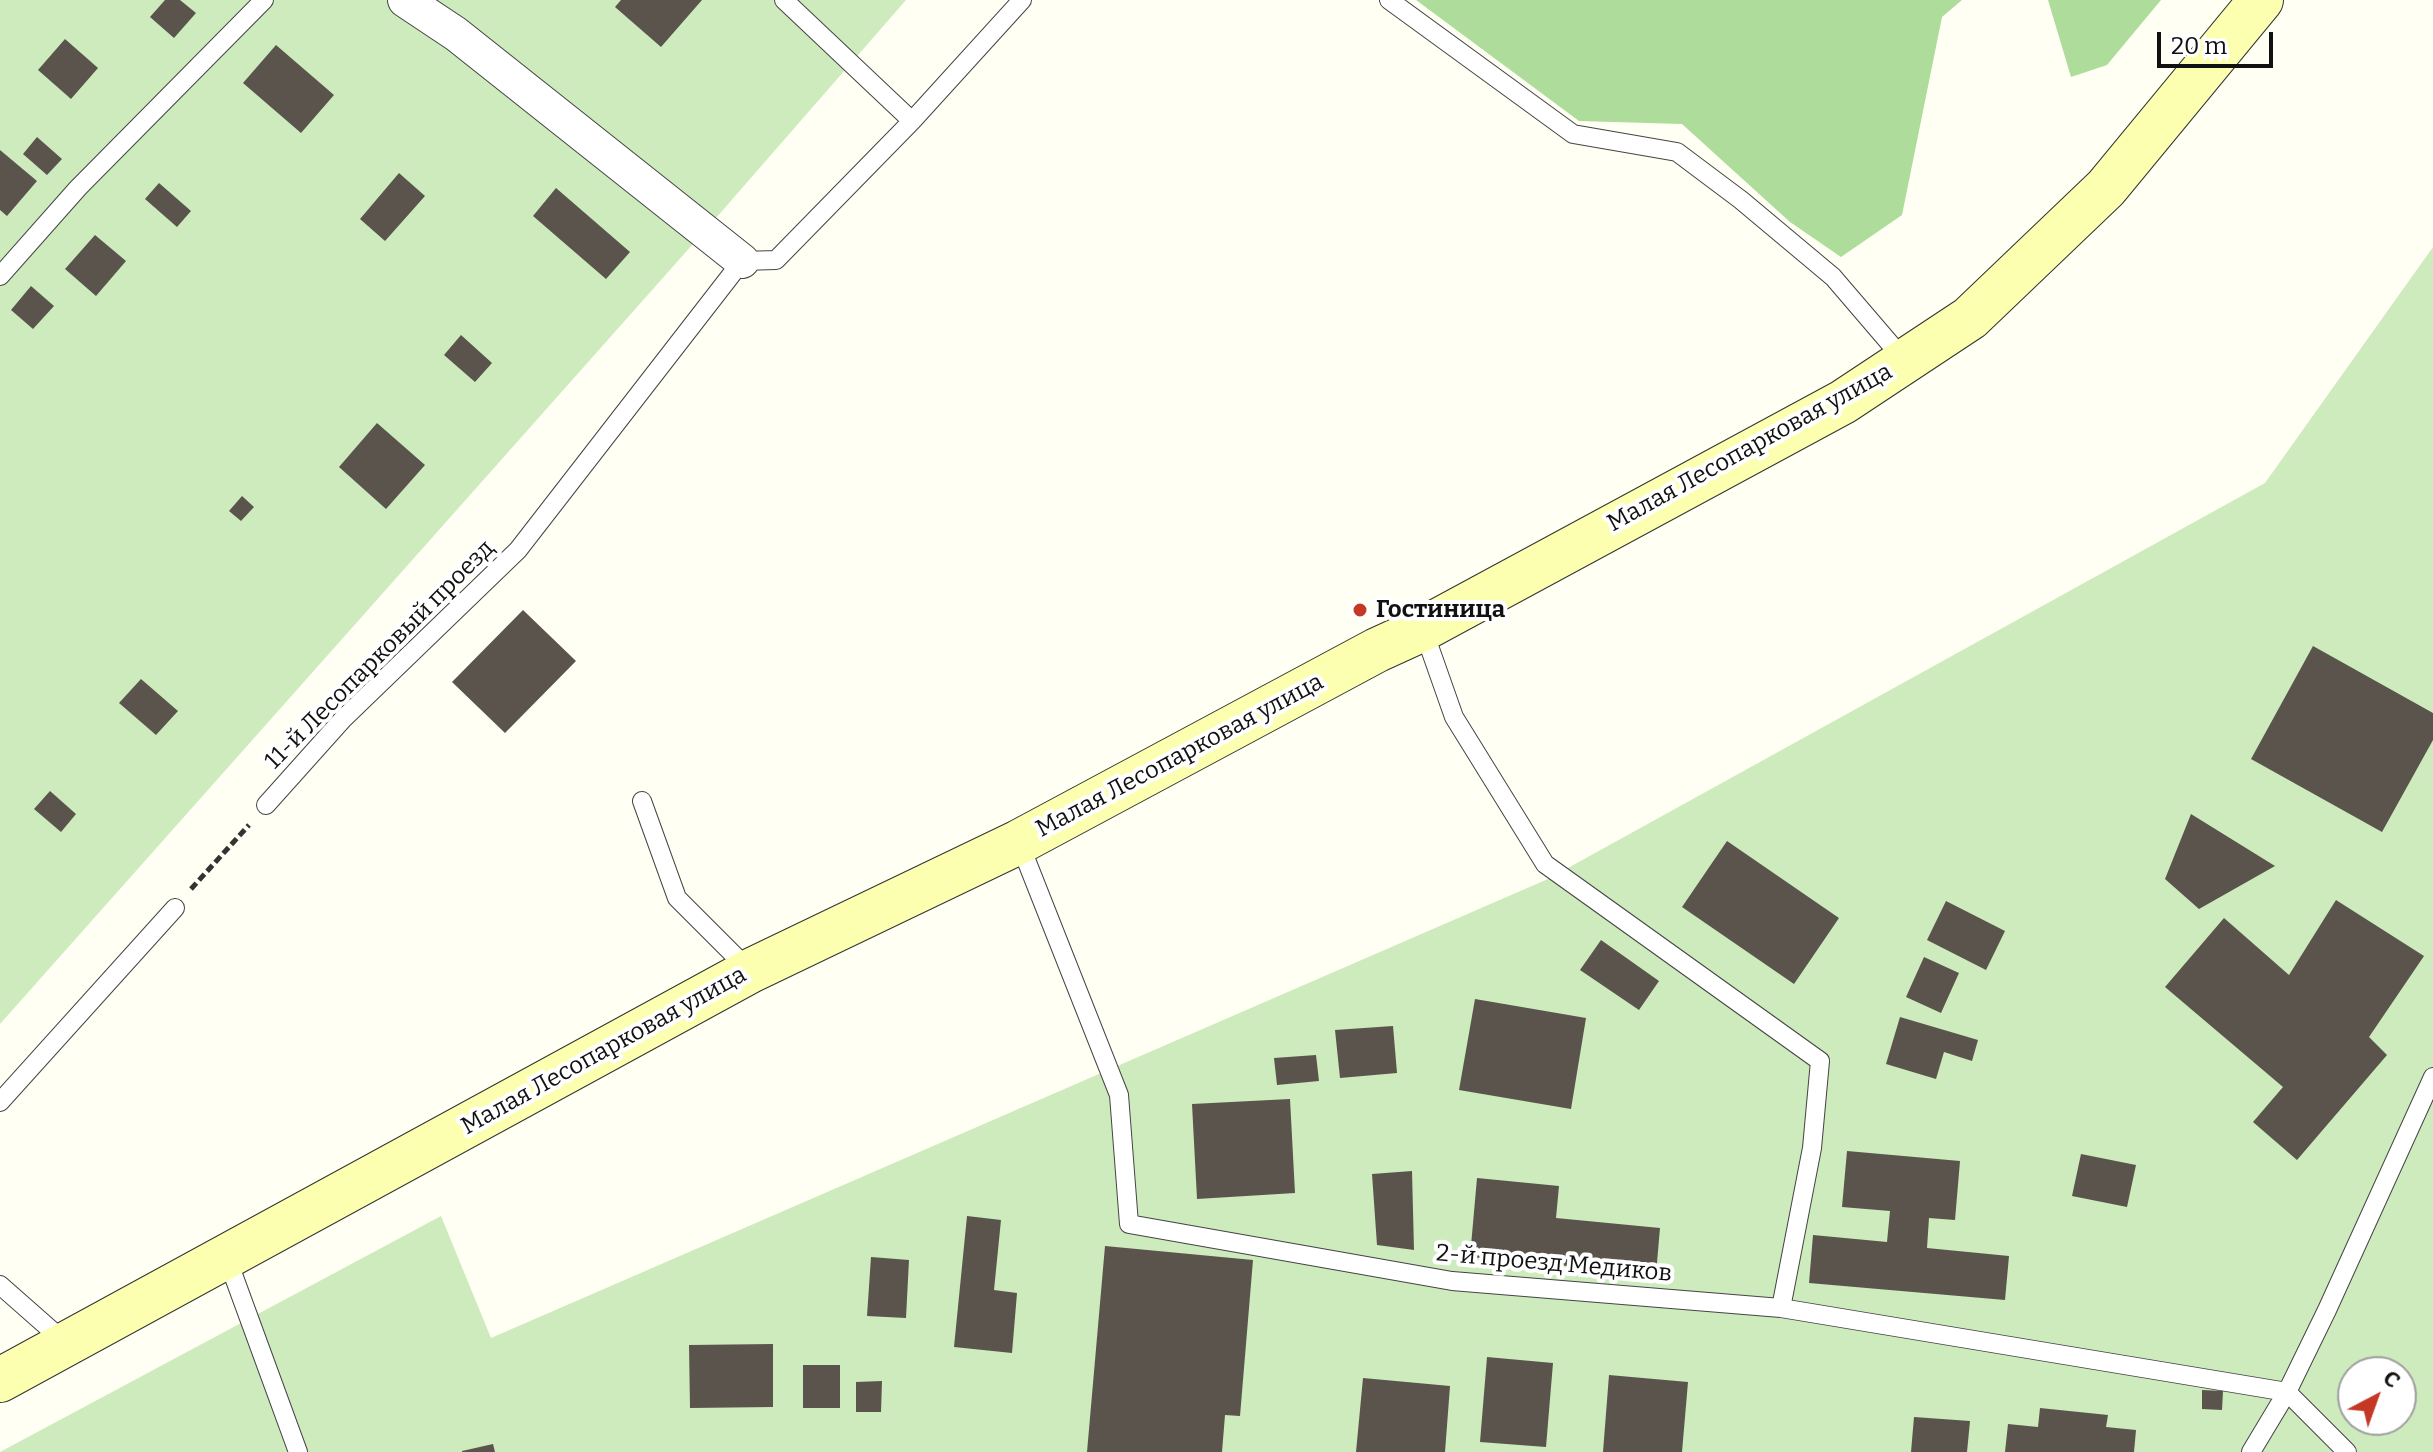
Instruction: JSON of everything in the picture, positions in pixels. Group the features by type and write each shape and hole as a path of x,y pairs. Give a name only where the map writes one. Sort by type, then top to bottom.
{"street":[{"path":"405,0 456,34 742,261"},
{"name":"Малая Лесопарковая улица","path":"0,1380 750,971 1019,842 1377,650 1423,629 1843,402 1970,318 2106,188 2261,0"}],"lane":[{"path":"0,276 78,188 264,0"},
{"path":"784,0 912,121"},
{"path":"742,261 776,260 912,121 1022,0"},
{"path":"1389,0 1573,134 1677,152 1741,200 1833,277 1905,361"},
{"name":"11-й Лесопарковый проезд","path":"266,805 343,719 518,550 742,261"},
{"path":"1423,629 1454,717 1545,864 1820,1061 1812,1148 1781,1308"},
{"path":"642,801 677,898 750,971"},
{"name":"2-й проезд Медиков","path":"1019,842 1119,1095 1129,1224 1452,1281 1781,1308 2287,1392"},
{"path":"0,1102 175,908"},
{"path":"2251,1452 2287,1392 2428,1105 2433,1077"},
{"path":"227,1258 298,1452"},
{"path":"0,1285 67,1344"},
{"path":"2287,1392 2347,1452"}],"path":[{"name":"11-й Лесопарковый проезд","path":"175,908 266,805"}],"green space":[{"path":"0,0 906,0 0,1024"},
{"path":"1416,0 1962,0 1942,17 1902,215 1841,257 1790,222 1682,124 1579,121"},
{"path":"2048,0 2161,0 2107,65 2071,77"},
{"path":"2433,247 2433,1452 0,1452 441,1216 491,1338 1548,879 2265,483"}],"building":[{"path":"165,0 180,0 196,13 174,38 150,17"},
{"path":"621,0 702,0 661,47 615,7"},
{"path":"65,39 98,68 71,99 38,70"},
{"path":"276,45 334,95 301,133 243,83"},
{"path":"37,137 62,159 47,175 23,154"},
{"path":"0,150 37,181 7,216 0,210"},
{"path":"399,173 425,196 385,241 360,219"},
{"path":"159,183 191,211 177,227 145,199"},
{"path":"556,188 630,252 606,279 533,216"},
{"path":"95,235 126,261 96,296 65,269"},
{"path":"31,286 54,306 33,329 11,310"},
{"path":"461,335 492,363 475,382 444,355"},
{"path":"377,423 425,465 386,509 339,467"},
{"path":"242,496 254,507 241,521 229,511"},
{"path":"523,610 576,661 505,733 452,682"},
{"path":"2313,646 2433,713 2433,740 2382,832 2251,759"},
{"path":"141,679 178,711 156,735 119,703"},
{"path":"50,791 76,814 61,832 34,809"},
{"path":"2191,814 2275,866 2199,909 2165,879"},
{"path":"1727,841 1839,918 1794,984 1682,907"},
{"path":"2336,900 2424,956 2369,1037 2387,1055 2297,1160 2253,1122 2283,1087 2165,987 2224,918 2289,975"},
{"path":"1946,901 2005,931 1986,970 1927,940"},
{"path":"1601,940 1659,981 1639,1010 1580,970"},
{"path":"1924,957 1959,973 1941,1013 1906,997"},
{"path":"1475,999 1586,1018 1571,1109 1459,1090"},
{"path":"1900,1017 1978,1040 1972,1061 1944,1052 1936,1079 1886,1064"},
{"path":"1393,1026 1397,1073 1340,1078 1335,1030"},
{"path":"1316,1055 1319,1081 1277,1085 1274,1058"},
{"path":"1290,1099 1295,1193 1197,1199 1192,1104"},
{"path":"1847,1151 1960,1161 1955,1220 1929,1218 1927,1248 2009,1256 2005,1300 1809,1283 1813,1235 1887,1242 1890,1211 1842,1207"},
{"path":"2081,1154 2136,1165 2127,1207 2072,1196"},
{"path":"1412,1171 1414,1250 1377,1245 1372,1174"},
{"path":"1477,1178 1559,1186 1556,1218 1660,1228 1656,1274 1470,1257"},
{"path":"967,1216 1001,1220 994,1290 1017,1293 1012,1353 954,1347"},
{"path":"1105,1246 1253,1260 1240,1416 1225,1415 1222,1452 1087,1452"},
{"path":"871,1257 909,1260 906,1318 867,1316"},
{"path":"773,1344 773,1407 690,1408 689,1345"},
{"path":"1487,1357 1553,1363 1546,1447 1480,1442"},
{"path":"803,1365 840,1365 840,1408 803,1408"},
{"path":"1609,1375 1688,1382 1682,1452 1603,1452"},
{"path":"1363,1378 1450,1386 1445,1452 1356,1452"},
{"path":"882,1381 881,1412 856,1412 856,1382"},
{"path":"2202,1390 2223,1391 2222,1410 2202,1409"},
{"path":"2040,1408 2108,1415 2106,1427 2136,1430 2134,1452 2005,1452 2008,1424 2038,1427"},
{"path":"1914,1417 1970,1421 1967,1452 1911,1452"},
{"path":"493,1444 495,1452 462,1452 462,1451"}],"place":[{"name":"Гостиница","path":"1360,610"}]}
